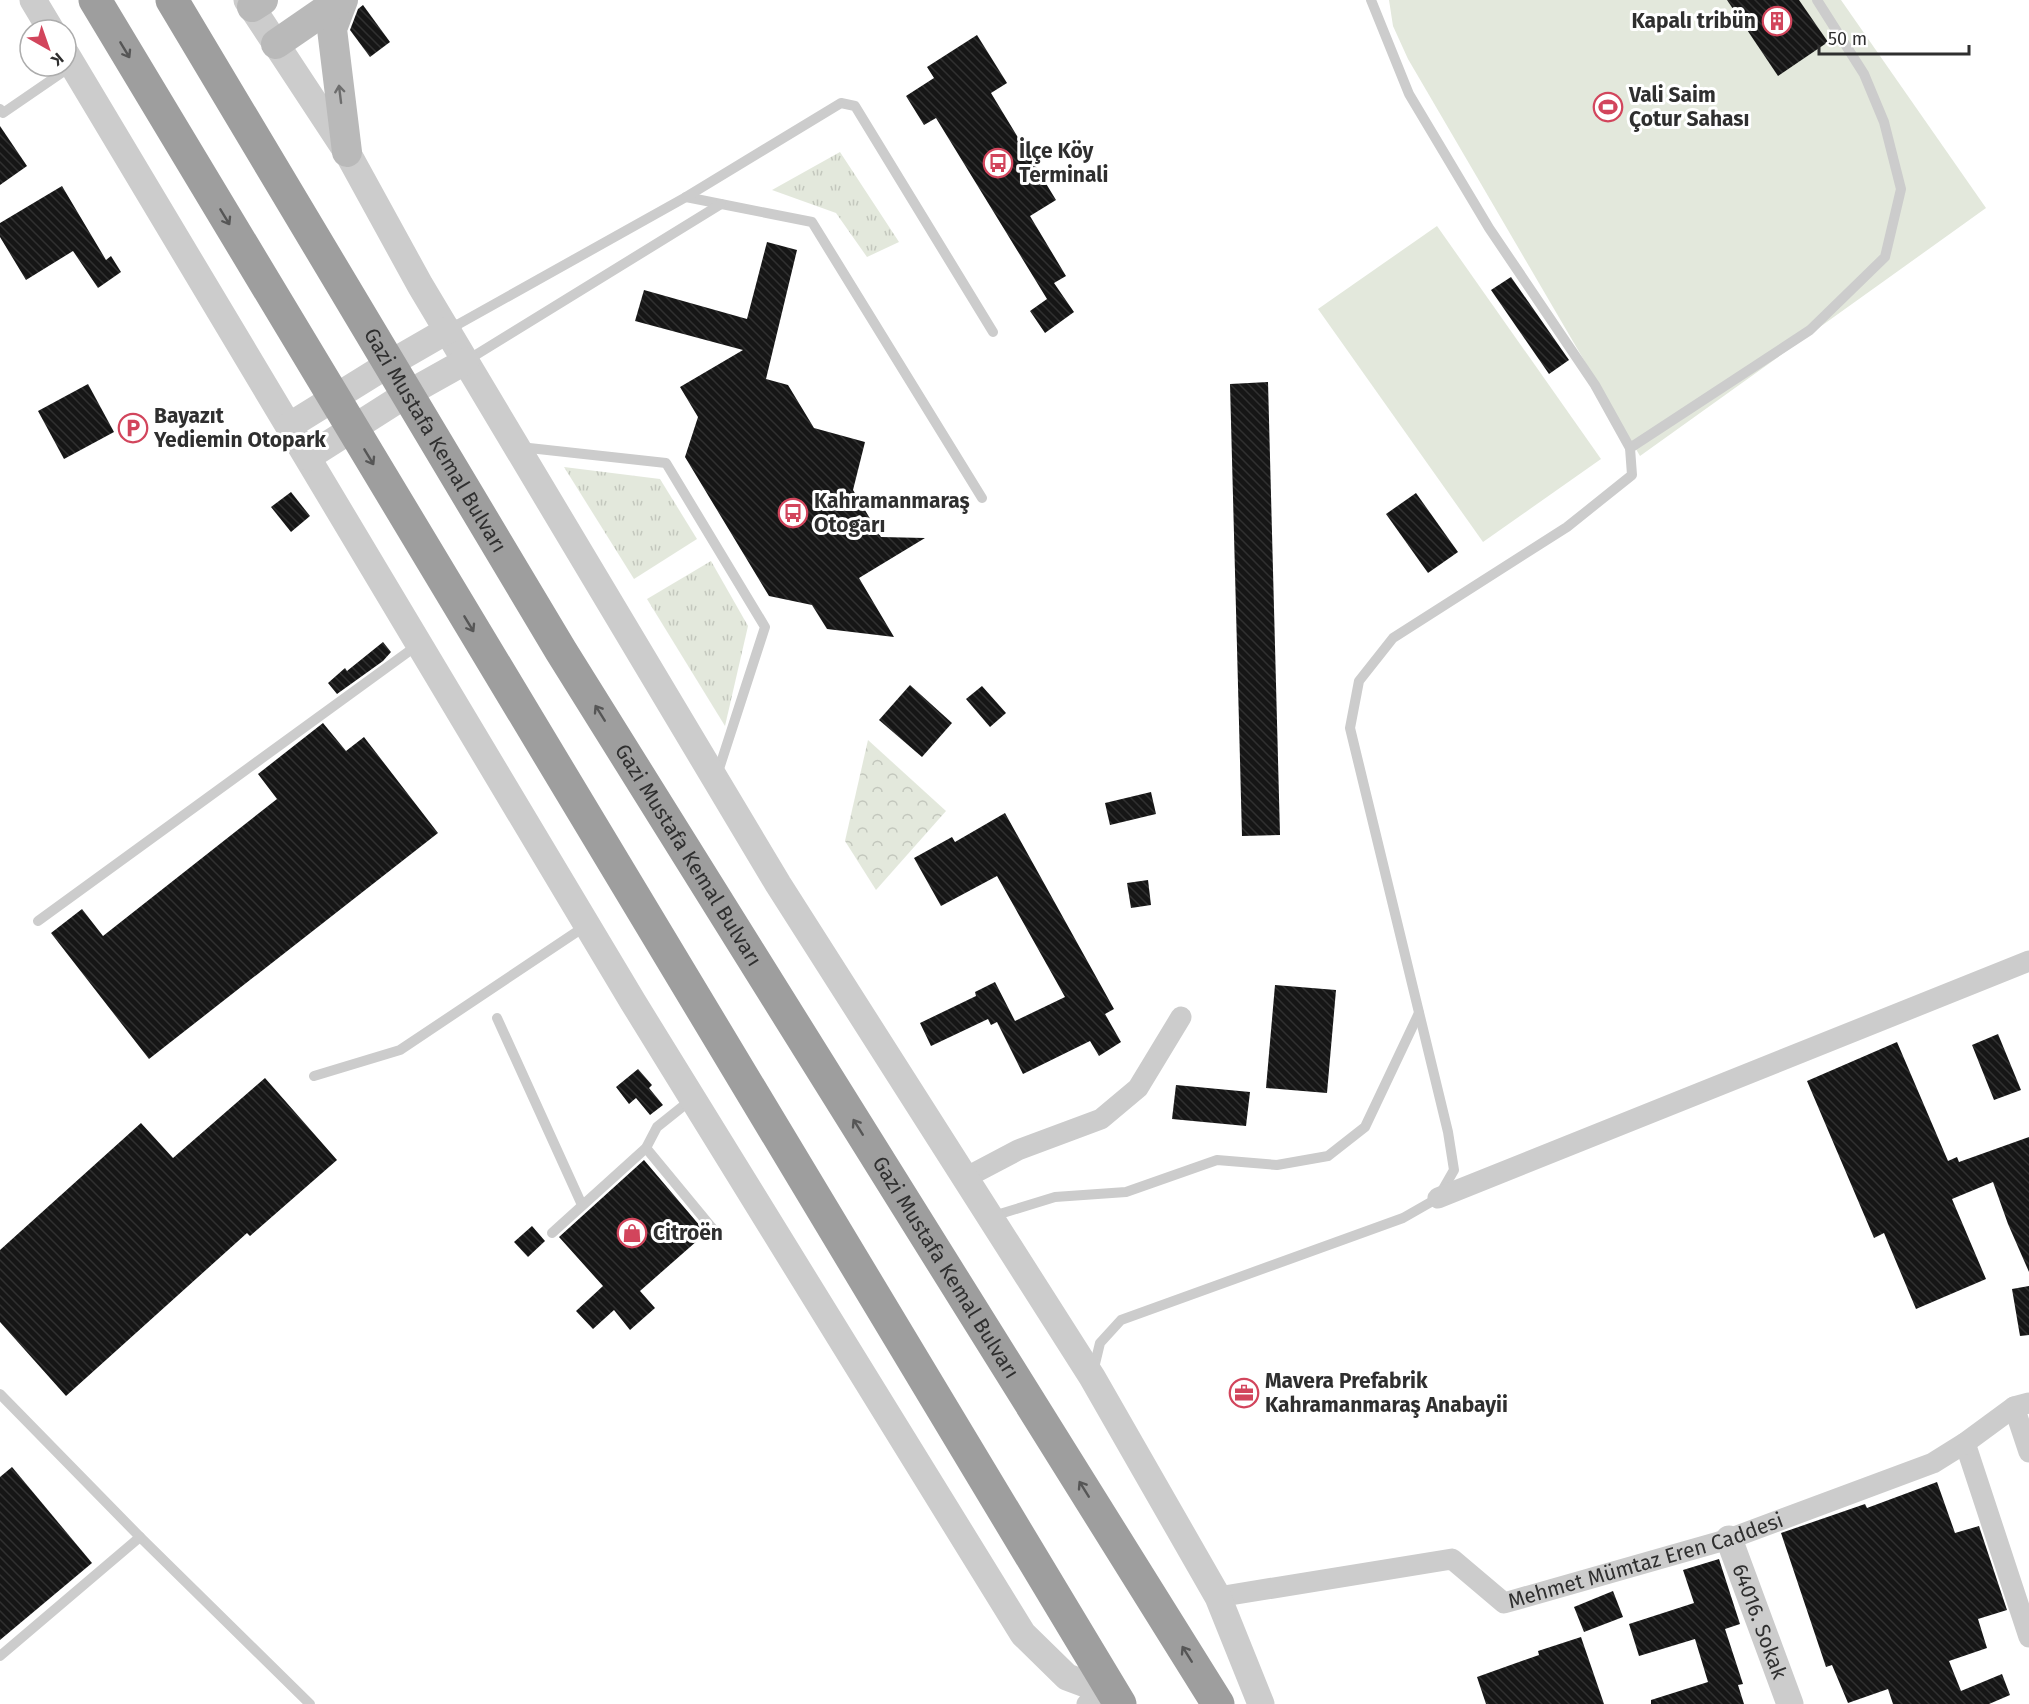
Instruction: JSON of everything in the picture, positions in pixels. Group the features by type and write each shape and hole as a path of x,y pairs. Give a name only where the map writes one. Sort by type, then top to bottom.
{"highway":[{"path":"95,0 334,398 1107,1701"},
{"name":"Gazi Mustafa Kemal Bulvarı","path":"172,0 561,651 1218,1704"}],"main road":[{"path":"276,44 341,0"},
{"path":"341,0 332,29 347,152"}],"street":[{"path":"33,0 44,18"},
{"path":"254,2 276,44 347,152 420,285 778,884 1092,1377 1218,1598 1261,1704"},
{"path":"78,75 587,925 1023,1634 1067,1677 1107,1701"},
{"path":"289,426 448,330"},
{"path":"308,457 407,394 466,361"},
{"path":"1437,1198 2029,961"},
{"path":"964,1178 1018,1150 1101,1119 1138,1088 1181,1017"},
{"path":"2022,1405 2029,1452"},
{"name":"Mehmet Mümtaz Eren Caddesi","path":"1218,1598 1452,1558 1504,1603 1729,1539 1933,1463 2022,1405"},
{"path":"1965,1443 2029,1637"},
{"name":"64016. Sokak","path":"1729,1539 1790,1704"}],"lane":[{"path":"1092,1377 1100,1343 1121,1320 1403,1218 1437,1198 1454,1170 1449,1132 1350,728 1359,681 1393,638 1567,527 1632,475 1630,448 1595,385 1489,228 1409,94 1371,0"},
{"path":"1630,448 1810,330 1885,257 1901,189 1884,122 1864,74 1818,0"},
{"path":"0,109 3,113 47,78"},
{"path":"448,330 686,197 841,103 855,106 993,332"},
{"path":"686,197 812,222 982,498"},
{"path":"466,361 721,204"},
{"path":"517,447 666,463 765,627 716,778"},
{"path":"38,921 419,644"},
{"path":"314,1076 400,1050 587,925"},
{"path":"990,1217 1055,1197 1126,1192 1217,1160 1277,1165 1328,1156 1365,1127 1419,1013"},
{"path":"497,1018 582,1205"},
{"path":"552,1233 646,1148 657,1127 693,1099"},
{"path":"646,1148 717,1234"},
{"path":"0,1394 140,1537 310,1704"},
{"path":"0,1656 140,1537"}],"green space":[{"path":"1389,0 1841,0 1986,208 1640,456 1408,59 1393,26"},
{"path":"840,152 899,242 867,257 836,213 772,190"},
{"path":"1437,226 1601,459 1483,542 1318,309"},
{"path":"564,467 660,479 697,539 634,579"},
{"path":"711,561 748,626 725,726 647,599"},
{"path":"868,740 946,811 876,890 845,841"}],"building":[{"name":"Kapalı tribün","path":"1727,0 1799,0 1828,42 1778,76"},
{"path":"363,5 390,42 370,57 350,30 358,9"},
{"name":"İlçe Köy Terminali","path":"977,35 1007,83 991,93 1056,200 1030,216 1066,276 1054,283 1074,312 1045,333 1030,311 1047,299 936,118 924,125 906,96 934,78 927,67"},
{"path":"0,126 27,166 0,185"},
{"path":"62,186 106,260 111,256 121,272 98,288 73,251 26,280 0,237 0,223"},
{"name":"Kahramanmaraş Otogarı","path":"767,242 797,250 766,379 788,385 814,428 865,442 853,490 881,537 925,538 859,578 894,637 827,629 812,605 769,596 685,457 698,417 680,387 743,350 635,321 644,290 747,319"},
{"path":"1511,277 1569,360 1549,374 1491,290"},
{"path":"1268,382 1280,835 1242,836 1230,384"},
{"path":"88,384 114,432 64,459 38,411"},
{"path":"291,492 310,516 291,532 271,507"},
{"path":"1416,493 1458,552 1428,573 1386,514"},
{"path":"383,642 391,652 383,661 337,694 328,683 345,668 347,671"},
{"path":"910,685 952,723 922,757 879,720"},
{"path":"982,686 1006,713 990,727 966,699"},
{"path":"323,723 346,751 364,737 438,833 149,1059 51,933 82,909 103,936 277,799 258,774"},
{"path":"1151,792 1156,814 1110,825 1105,803"},
{"path":"1005,813 1114,1009 1105,1014 1121,1042 1099,1056 1090,1041 1023,1074 997,1022 991,1025 988,1019 931,1046 920,1023 976,996 975,992 995,982 1015,1021 1065,997 997,876 941,906 914,858 952,837 955,842"},
{"path":"1148,880 1151,905 1131,908 1127,883"},
{"path":"1275,985 1336,990 1327,1093 1266,1088"},
{"path":"1998,1034 2021,1090 1994,1100 1972,1045"},
{"path":"1897,1042 1948,1161 1957,1157 1959,1162 2029,1137 2029,1272 1993,1182 1952,1199 1986,1279 1916,1309 1884,1233 1874,1238 1807,1081"},
{"path":"638,1069 652,1085 649,1088 663,1105 650,1115 636,1098 629,1104 616,1087"},
{"path":"265,1078 337,1160 250,1236 247,1233 66,1396 0,1322 0,1250 141,1123 173,1158"},
{"path":"1176,1085 1250,1092 1246,1126 1172,1119"},
{"name":"Citroën","path":"644,1160 706,1233 640,1291 655,1308 630,1330 614,1310 593,1329 576,1311 603,1286 559,1237"},
{"path":"532,1226 545,1241 528,1257 514,1242"},
{"path":"2029,1286 2029,1335 2020,1336 2012,1289"},
{"path":"12,1467 92,1563 0,1640 0,1477"},
{"path":"1937,1482 1955,1533 1979,1526 2007,1610 1978,1619 1987,1648 1949,1661 1961,1691 2002,1674 2010,1695 1989,1704 1893,1704 1888,1689 1848,1703 1832,1665 1826,1667 1781,1533 1865,1504 1867,1508"},
{"path":"1719,1559 1740,1624 1725,1629 1743,1684 1738,1685 1744,1704 1651,1704 1651,1700 1708,1682 1695,1639 1639,1656 1629,1624 1694,1603 1683,1570"},
{"path":"1613,1591 1623,1617 1584,1632 1574,1607"},
{"path":"1581,1637 1604,1704 1486,1704 1477,1677 1539,1655 1538,1651"}],"place":[{"name":"Kapalı tribün","path":"1777,21"},
{"name":"Vali Saim Çotur Sahası","path":"1608,107"},
{"name":"İlçe Köy Terminali","path":"998,163"},
{"name":"Bayazıt Yediemin Otopark","path":"133,428"},
{"name":"Kahramanmaraş Otogarı","path":"793,513"},
{"name":"Citroën","path":"632,1233"},
{"name":"Mavera Prefabrik Kahramanmaraş Anabayii","path":"1244,1393"}]}
